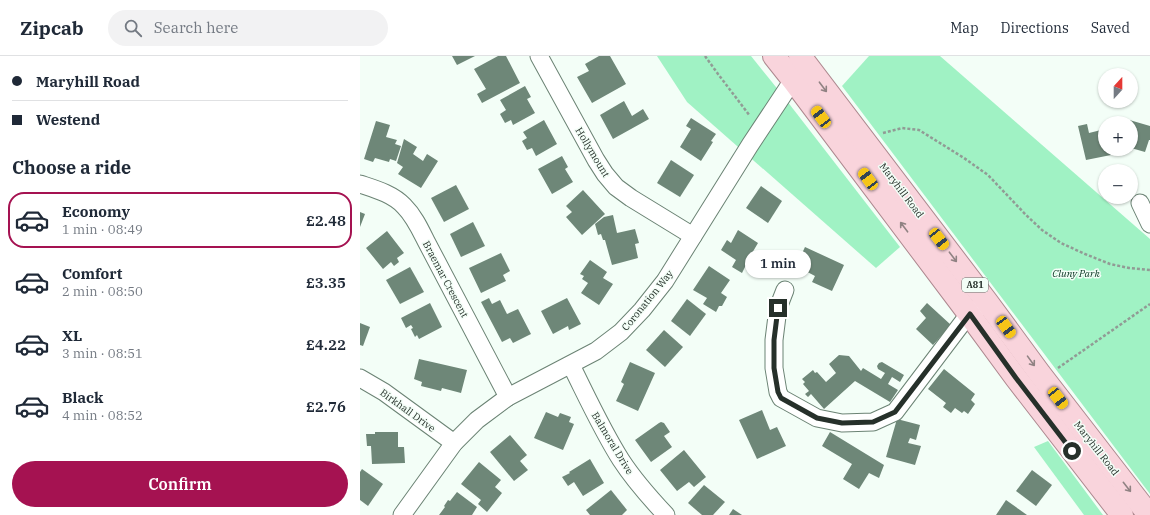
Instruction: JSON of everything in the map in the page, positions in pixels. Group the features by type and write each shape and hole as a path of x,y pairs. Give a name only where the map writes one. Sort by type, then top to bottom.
{"main road":[{"name":"Maryhill Road","path":"774,56 803,64 862,138 1040,374 1149,515"},
{"name":"Maryhill Road","path":"803,64 970,314 1016,378 1122,515"}],"street":[{"name":"Hollymount","path":"539,56 605,174 616,187 631,198 693,236"},
{"name":"Coronation Way","path":"402,515 454,443 477,420 508,397 596,351 621,332 642,310 665,281 760,129 803,64"},
{"name":"Braemar Crescent","path":"360,184 393,197 404,206 414,218 508,397"},
{"path":"1140,204 1150,224"},
{"path":"785,290 778,308 774,340 774,368 778,392 781,398 817,418 842,423 873,422 895,412 970,314 987,302"},
{"name":"Balmoral Drive","path":"571,365 621,461 642,489 666,515"},
{"name":"Birkhall Drive","path":"360,378 384,392 454,443"}],"path":[{"path":"705,56 760,129"},
{"path":"862,138 902,128 919,130 988,175 1037,225 1061,243 1110,264 1150,270"},
{"path":"1053,371 1150,304"}],"green space":[{"path":"657,56 751,56 900,247 876,268 687,102"},
{"name":"Cluny Park","path":"869,56 940,56 1098,194 1098,204 1110,204 1150,239 1150,494 842,86"},
{"path":"1048,441 1103,515 1084,515 1034,447"}],"building":[{"path":"452,56 475,56 457,65"},
{"path":"498,56 506,56 520,83 482,103 477,94 486,89 474,69"},
{"path":"599,56 610,56 626,84 592,103 577,77 589,71 585,64"},
{"path":"525,86 531,97 527,99 535,113 513,125 511,120 505,123 500,114 506,110 500,100"},
{"path":"624,101 632,116 643,109 649,119 613,139 600,115"},
{"path":"691,118 716,134 711,141 713,142 701,161 680,147 691,129 686,126"},
{"path":"544,120 557,144 536,156 532,148 527,150 522,141 527,138 523,132"},
{"path":"376,121 390,125 386,137 397,140 395,144 401,146 396,161 390,159 389,162 375,158 373,162 364,159"},
{"path":"1138,122 1150,126 1150,140 1145,152 1138,150"},
{"path":"1087,124 1089,133 1098,131 1098,156 1106,156 1086,160 1078,126"},
{"path":"404,139 417,147 413,154 423,161 427,154 438,161 421,188 398,174 403,167 397,163"},
{"path":"562,156 568,167 565,169 573,182 552,194 538,169"},
{"path":"671,160 694,175 680,197 657,183"},
{"path":"456,185 469,209 444,222 431,198"},
{"path":"761,186 782,201 768,223 746,208"},
{"path":"583,190 605,214 582,235 566,217 572,212 566,206"},
{"path":"360,212 365,214 360,227"},
{"path":"613,215 617,233 635,229 639,243 635,244 638,258 612,265 605,240 603,240 601,234 598,235 595,224 604,217"},
{"path":"473,222 485,246 461,257 450,234"},
{"path":"738,230 758,243 742,273 732,267 736,260 721,250 727,240 731,243"},
{"path":"387,231 404,253 397,258 399,262 394,266 391,262 383,269 366,248"},
{"path":"805,247 844,265 832,291 812,282 815,276 796,266"},
{"path":"501,253 510,271 503,275 506,281 481,293 469,268"},
{"path":"590,260 607,272 603,278 613,284 599,305 581,293 588,283 582,279 584,276 580,274"},
{"path":"709,266 730,280 721,293 727,297 722,306 719,306 716,312 703,304 707,298 693,290"},
{"path":"410,267 424,292 400,304 386,280"},
{"path":"489,298 492,304 500,300 507,314 518,309 531,334 513,343 510,338 502,342 481,302"},
{"path":"567,298 581,324 569,330 568,326 553,334 541,311"},
{"path":"687,299 706,314 690,336 671,321"},
{"path":"430,303 442,327 419,339 417,335 415,337 411,329 413,328 411,325 406,328 401,318"},
{"path":"927,303 951,325 933,345 916,329 926,318 920,311"},
{"path":"360,323 370,327 363,346 360,345"},
{"path":"664,330 683,347 665,367 646,350"},
{"path":"839,355 849,356 861,371 863,368 881,379 885,373 878,369 877,366 882,362 904,375 900,382 892,377 888,384 898,390 890,402 855,381 824,409 811,394 808,397 805,394 809,391 803,384 805,382 802,379 813,370 815,373 817,372 826,382 836,373 829,364"},
{"path":"419,359 467,370 461,393 442,388 441,391 421,386 422,382 414,379"},
{"path":"630,362 655,373 638,411 616,401 624,384 621,382"},
{"path":"944,369 975,394 971,400 975,404 968,414 964,411 962,413 955,408 951,413 943,407 946,403 928,389"},
{"path":"762,410 770,430 777,427 786,446 757,459 739,420"},
{"path":"546,412 558,417 560,413 571,417 569,422 574,424 563,450 534,438"},
{"path":"897,419 920,425 916,440 910,438 908,443 921,446 915,465 886,457"},
{"path":"661,422 664,423 670,432 664,436 672,447 651,462 635,440"},
{"path":"375,432 398,432 398,447 404,447 405,463 372,464 371,446 367,446 366,434 375,434"},
{"path":"830,432 884,465 879,478 869,473 859,489 843,479 852,464 822,446"},
{"path":"510,435 527,455 520,461 528,470 514,481 490,452"},
{"path":"684,450 706,477 694,487 689,482 677,491 660,470"},
{"path":"590,459 604,483 583,496 574,482 568,486 562,477"},
{"path":"479,462 501,480 495,487 502,493 487,512 478,504 481,500 461,484"},
{"path":"362,469 383,484 368,506 360,500 360,472"},
{"path":"1032,470 1052,485 1036,506 1016,491"},
{"path":"704,485 725,502 713,515 702,515 688,503"},
{"path":"611,490 627,510 622,515 590,515 586,510"},
{"path":"457,492 477,507 472,515 439,515 448,500 450,501"},
{"path":"1006,500 1027,515 996,515"},
{"path":"733,509 742,515 729,515"}],"route":[{"path":"778,308 774,340 774,368 778,392 781,398 817,418 842,423 873,422 895,412 970,314 1016,378 1072,451"}]}
